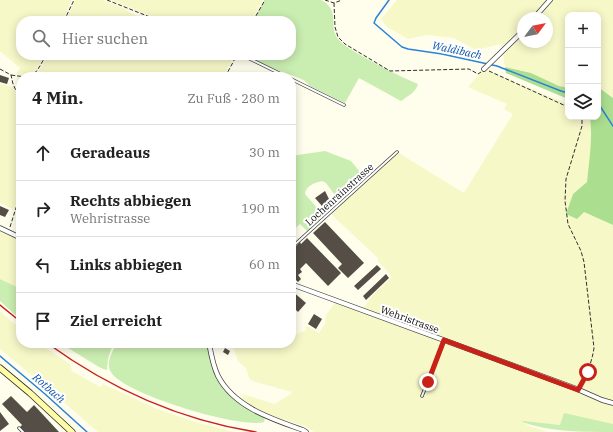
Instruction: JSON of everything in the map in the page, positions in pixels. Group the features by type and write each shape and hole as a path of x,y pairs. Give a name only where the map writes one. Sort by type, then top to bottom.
{"main road":[{"path":"1,371 30,393 72,432"}],"street":[{"path":"539,12 550,0"},
{"path":"484,69 517,37"},
{"path":"0,228 16,236"},
{"name":"Wehristrasse","path":"296,286 613,403"},
{"path":"210,348 211,358 216,372 230,393 246,405 269,418 306,432"}],"lane":[{"path":"252,60 277,72"},
{"path":"296,81 344,105"},
{"name":"Lochenrainstrasse","path":"296,243 397,152"},
{"path":"422,396 444,340"},
{"path":"19,428 23,432"}],"path":[{"path":"66,16 74,0"},
{"path":"107,0 147,16"},
{"path":"256,16 265,0"},
{"path":"325,0 334,3 342,0"},
{"path":"334,3 335,27 338,37 345,44 390,71 469,69 478,74 484,69 565,106"},
{"path":"36,72 44,60"},
{"path":"228,72 234,60"},
{"path":"0,69 11,75 16,76"},
{"path":"11,75 16,91"},
{"path":"578,390 588,372 593,358 594,348 584,262 581,251 568,224 565,201 566,179 582,126 582,120"},
{"path":"8,232 16,207"}],"green space":[{"path":"0,0 72,0 65,16 16,16 16,60 42,60 34,72 17,72 20,68 0,51"},
{"path":"75,0 103,0 126,9 137,16 68,16"},
{"path":"111,0 263,0 254,16 151,16"},
{"path":"265,0 321,0 331,9 333,14 334,30 341,42 376,64 418,84 417,87 411,94 401,101 359,78 345,103 310,86 296,77 296,72 283,72 255,60 296,60 296,16 256,16"},
{"path":"397,0 548,0 538,12 517,12 517,35 502,51 501,44 476,50 454,38 426,35 408,39 387,27 381,19"},
{"path":"551,0 613,0 613,98 601,89 601,12 565,12 565,87 531,73 505,67 503,54 517,39 517,48 553,48 553,12 541,12"},
{"path":"45,60 232,60 226,72 38,72"},
{"path":"505,67 531,73 565,87 565,98 506,73"},
{"path":"484,69 565,103 565,120 590,120 591,151 587,182 573,194 584,212 613,225 613,401 593,395 579,387 569,386 363,308 369,299 392,277 378,261 378,258 333,216 332,213 397,152 464,193 513,114 504,109 507,104 468,87"},
{"path":"0,84 13,87 16,94 16,204 14,210 0,203"},
{"path":"601,89 613,98 613,225 584,212 577,219 566,214 573,194 587,182 590,120 601,120"},
{"path":"325,151 351,161 364,177 339,201 326,183 322,181 309,186 305,194 324,216 307,231 300,224 296,228 296,155"},
{"path":"0,229 16,237 16,287 0,279"},
{"path":"0,279 16,287 16,315 0,301"},
{"path":"338,302 437,339 443,346 449,344 613,404 613,424 598,421 560,425 523,422 529,426 548,432 314,432 305,426 267,415 241,399 243,397 242,394 275,404 290,395 292,392 252,381 249,378 246,368 238,361 234,348 296,348 296,334 305,331 307,326 319,333 325,324 326,315 335,303"},
{"path":"0,311 16,325 16,348 46,348 70,364 72,371 101,387 103,384 155,408 192,421 233,432 98,432 0,349"},
{"path":"68,348 111,348 107,369 106,370"},
{"path":"114,348 208,348 213,369 225,389 243,405 265,418 264,422 251,423 209,415 183,408 137,390 120,381 111,372 109,368 110,357"},
{"path":"564,413 613,424 613,432 555,430 522,422 560,425"}],"building":[{"path":"0,75 9,78 7,84 0,82"},
{"path":"325,191 330,201 322,206 315,198"},
{"path":"0,206 9,210 5,217 0,215"},
{"path":"325,222 364,263 348,278 338,268 342,264 313,233"},
{"path":"307,238 341,273 328,286 306,263 300,269 302,272 298,275 301,279 298,282 296,280 296,246 300,242 301,244"},
{"path":"377,265 381,269 358,290 354,286"},
{"path":"386,274 389,278 366,300 363,296"},
{"path":"296,294 306,303 298,312 296,310"},
{"path":"314,314 322,319 316,329 308,324"},
{"path":"225,348 230,351 228,355 223,352"},
{"path":"11,396 27,412 34,405 59,432 25,432 20,427 22,425 2,404"},
{"path":"0,412 9,424 0,431"}],"waterway":[{"name":"Waldibach","path":"389,0 374,23 402,47 497,66 565,92"},
{"name":"Waldibach","path":"601,108 613,126"},
{"name":"Rotbach","path":"0,356 87,432"}],"railway":[{"path":"0,305 16,318"},
{"path":"54,348 95,374 146,400 200,419 228,427 256,432"}],"route":[{"path":"428,382 444,340 578,390 588,372"}]}
